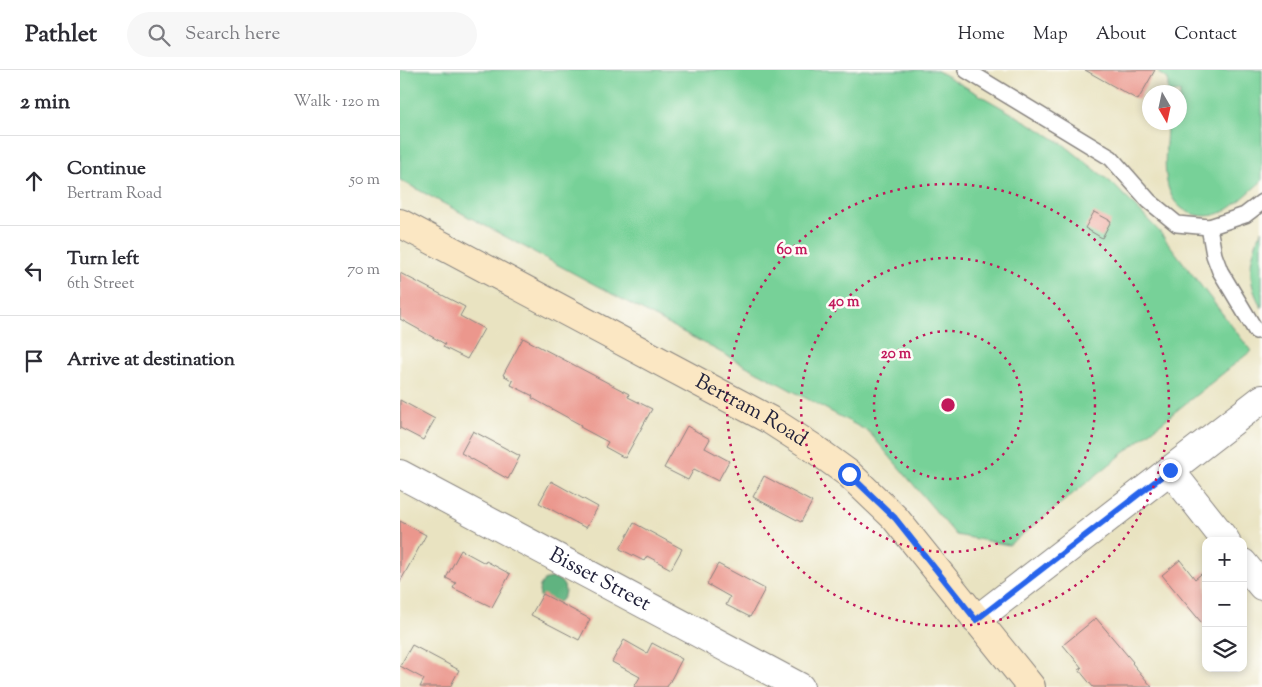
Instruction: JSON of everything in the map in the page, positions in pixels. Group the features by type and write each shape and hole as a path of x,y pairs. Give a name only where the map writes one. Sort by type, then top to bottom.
{"street":[{"name":"Bertram Road","path":"400,224 770,420 849,474 895,518 1031,687"},
{"path":"976,620 1262,399"},
{"path":"1170,470 1223,537"},
{"name":"Bisset Street","path":"400,474 800,687"},
{"path":"1247,568 1262,586"}],"lane":[{"path":"966,70 1111,158 1149,202 1177,224 1209,227 1245,215 1262,202"},
{"path":"1209,227 1214,255 1220,270 1256,332"}],"green space":[{"path":"400,70 936,70 1063,144 1113,184 1159,231 1251,351 1009,545 956,535 869,432 400,180"},
{"path":"1160,70 1262,70 1262,181 1238,202 1219,214 1202,216 1190,213 1179,206 1172,197 1166,173 1167,130 1187,130 1187,85 1168,85 1168,79 1158,73"},
{"path":"1262,231 1262,308 1253,289 1251,270 1254,250"},
{"path":"552,578 561,582 565,591 561,600 552,604 543,600 539,591 543,582"}],"building":[{"path":"1085,70 1155,70 1146,85 1142,85 1142,93 1138,100"},
{"path":"1094,212 1111,221 1102,238 1085,228"},
{"path":"400,273 465,307 460,316 484,329 467,359 443,347 445,344 400,319"},
{"path":"523,338 629,394 628,397 652,409 625,458 605,447 608,442 532,398 533,396 511,385 513,381 503,375"},
{"path":"400,400 435,419 423,440 400,428"},
{"path":"687,426 710,439 705,448 729,461 718,481 694,469 688,480 664,468"},
{"path":"473,431 520,456 508,479 461,453"},
{"path":"764,476 812,502 801,522 753,497"},
{"path":"551,481 598,507 586,528 539,503"},
{"path":"400,521 426,535 400,582"},
{"path":"634,523 682,549 671,569 647,556 644,561 620,549"},
{"path":"461,550 510,574 492,607 453,588 456,583 446,578"},
{"path":"1180,560 1195,579 1202,573 1202,623 1162,575"},
{"path":"718,564 765,589 750,617 726,605 730,597 707,584"},
{"path":"543,594 590,619 579,640 531,615"},
{"path":"1096,618 1152,687 1093,687 1079,670 1082,668 1063,645"},
{"path":"624,640 647,653 652,643 682,659 667,687 634,687 640,677 612,662"},
{"path":"412,645 459,670 450,687 420,687 424,679 400,666"}],"route":[{"path":"849,474 895,518 976,620 1170,470"}]}
